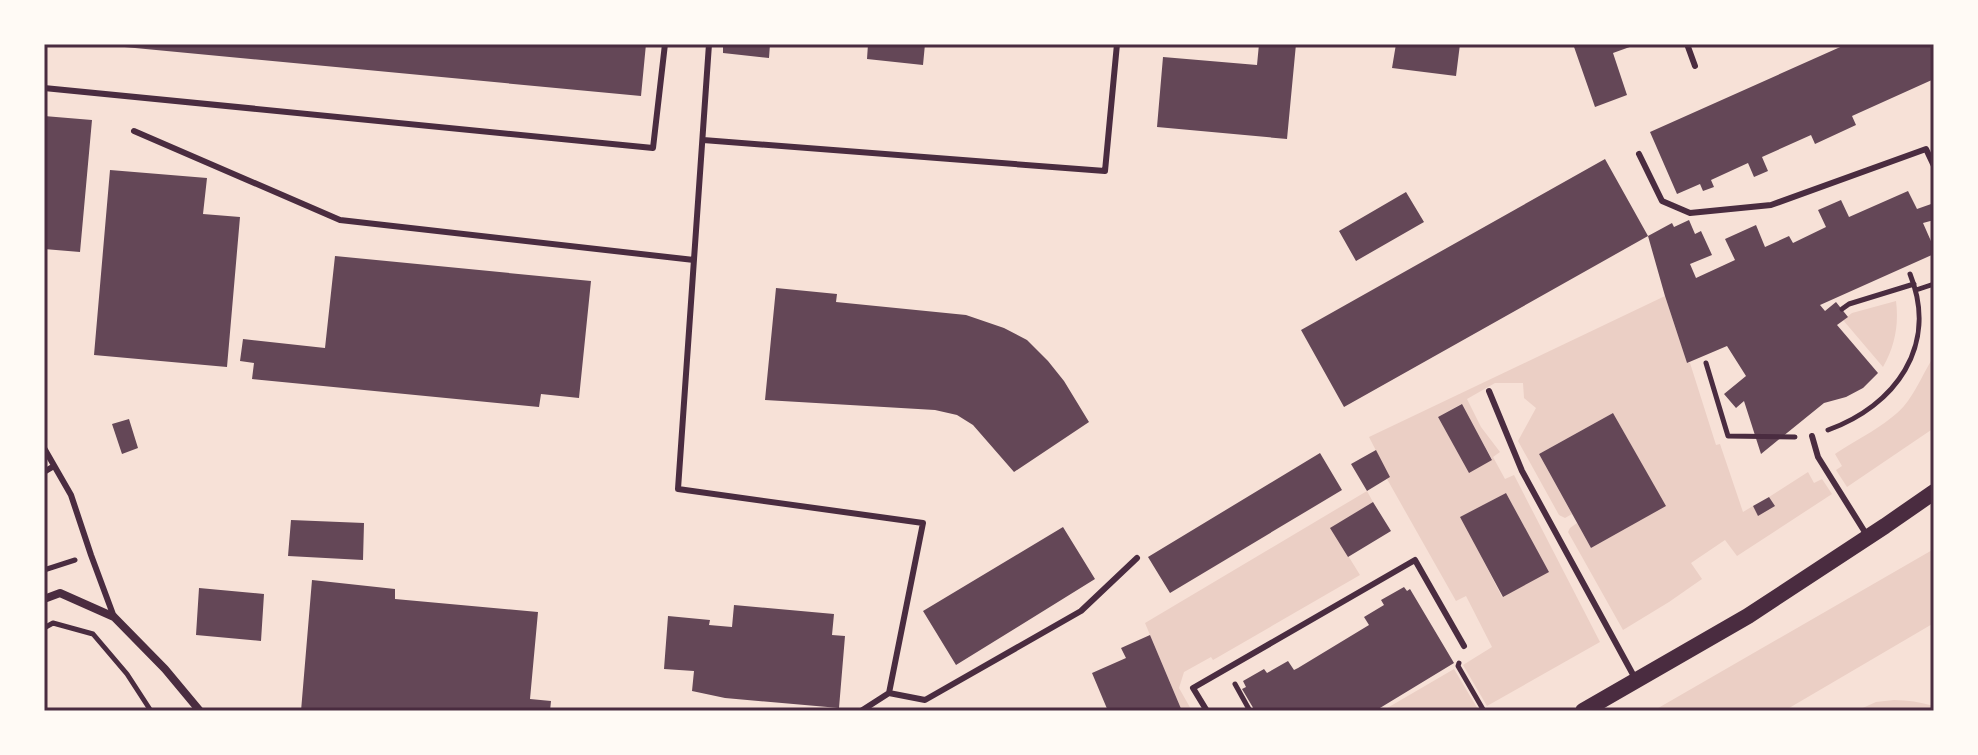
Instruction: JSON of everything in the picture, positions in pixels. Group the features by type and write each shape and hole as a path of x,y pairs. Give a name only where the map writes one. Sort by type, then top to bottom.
{"main road":[{"path":"1583,711 1748,616 1934,492"}],"street":[{"path":"44,599 60,593 114,617 165,669 200,711"}],"lane":[{"path":"44,88 653,148 665,44"},
{"path":"709,44 678,489 923,523 889,693"},
{"path":"703,140 1105,171 1117,44"},
{"path":"1687,44 1695,66"},
{"path":"134,131 340,220 694,260"},
{"path":"1639,154 1662,201 1690,213 1771,205 1926,149 1934,166"},
{"path":"1489,391 1522,471 1636,680"},
{"path":"1812,436 1818,457 1868,537"},
{"path":"44,448 71,495 114,617"},
{"path":"44,472 54,466"},
{"path":"861,711 889,693 925,700 1081,611 1137,558"},
{"path":"1207,711 1193,688 1415,560 1464,646"}],"path":[{"path":"1706,363 1728,436 1812,436 1841,425 1870,409 1891,390 1916,349 1920,305 1910,274"},
{"path":"1842,309 1849,304 1934,284"},
{"path":"44,570 91,555"},
{"path":"44,628 53,623 93,634 127,674 151,711"},
{"path":"1464,646 1458,666 1484,711"},
{"path":"1226,669 1250,711"}],"shaded area":[{"path":"1665,296 1716,445 1720,444 1743,512 1753,506 1758,515 1774,506 1769,497 1808,472 1814,483 1822,479 1832,494 1737,556 1725,540 1691,563 1702,579 1623,630 1568,532 1577,523 1591,548 1665,506 1613,413 1539,454 1572,514 1565,518 1559,515 1518,441 1536,408 1524,398 1523,383 1495,383 1467,399 1481,427 1500,452 1493,457 1505,479 1514,475 1600,642 1487,706 1463,665 1492,647 1466,596 1456,601 1387,479 1389,476 1369,437","holes":["1461,404 1492,459 1469,472 1438,417","1506,493 1548,572 1502,597 1461,517"]},
{"path":"1896,301 1895,335 1883,367 1843,320 1852,313"},
{"path":"1931,361 1934,366 1934,428 1847,487 1836,470 1842,466 1835,454 1897,413 1912,396"},
{"path":"1367,491 1373,502 1331,528 1360,575 1213,660 1211,657 1184,672 1179,688 1192,711 1182,711 1145,623"},
{"path":"1934,549 1934,623 1784,711 1653,711"},
{"path":"1454,669 1479,711 1382,711"},
{"path":"1894,700 1934,706 1934,711 1856,711 1876,702"}],"building":[{"path":"114,44 646,44 641,96"},
{"path":"723,44 770,44 769,58 723,53"},
{"path":"868,44 925,44 923,65 867,59"},
{"path":"1259,44 1296,44 1287,139 1157,127 1163,57 1257,65"},
{"path":"1396,44 1460,44 1456,76 1392,68"},
{"path":"1573,44 1638,44 1613,53 1627,95 1595,107"},
{"path":"1847,44 1934,44 1934,79 1852,116 1856,125 1815,144 1811,135 1762,157 1768,171 1754,177 1748,163 1711,180 1714,187 1703,191 1700,184 1677,194 1650,132"},
{"path":"44,116 92,120 80,252 44,249"},
{"path":"1605,159 1648,236 1344,407 1301,330"},
{"path":"110,170 207,178 203,214 240,217 227,367 94,355"},
{"path":"1908,191 1917,209 1934,203 1934,220 1923,223 1934,254 1820,305 1825,311 1836,302 1848,317 1837,325 1878,373 1863,388 1824,403 1761,454 1744,401 1736,408 1724,394 1746,376 1727,346 1687,363 1648,236 1672,223 1674,227 1689,220 1695,234 1701,231 1712,255 1690,264 1696,278 1735,260 1725,239 1756,225 1765,247 1789,236 1793,243 1826,227 1818,210 1841,200 1849,217"},
{"path":"1406,192 1424,222 1356,261 1339,231"},
{"path":"335,256 591,281 579,398 541,394 539,407 252,379 254,363 240,361 243,339 325,348"},
{"path":"776,288 837,294 836,302 966,315 1004,328 1027,340 1048,361 1089,422 1014,472 973,425 957,415 935,410 765,400"},
{"path":"1462,404 1492,460 1469,473 1438,417"},
{"path":"1613,413 1666,506 1591,548 1539,454"},
{"path":"129,419 138,448 122,454 112,424"},
{"path":"1376,450 1390,477 1367,491 1351,464"},
{"path":"1320,453 1342,490 1170,593 1148,557"},
{"path":"1506,493 1549,572 1503,597 1460,517"},
{"path":"1769,497 1775,506 1758,516 1753,506"},
{"path":"1373,502 1391,531 1348,557 1330,528"},
{"path":"291,520 364,523 363,560 288,556"},
{"path":"1063,527 1095,579 956,665 923,611"},
{"path":"312,580 395,589 395,599 538,612 530,699 551,701 550,711 301,711"},
{"path":"1404,587 1407,591 1410,589 1454,663 1375,711 1255,711 1242,689 1246,687 1243,681 1264,669 1267,673 1288,661 1294,670 1298,668 1369,625 1364,617 1384,605 1381,600"},
{"path":"199,588 264,594 261,641 196,635"},
{"path":"734,605 834,614 832,635 845,636 839,708 725,698 692,691 694,671 664,669 668,616 710,620 709,625 732,627"},
{"path":"1150,635 1182,711 1108,711 1092,673 1126,658 1121,648"}]}
